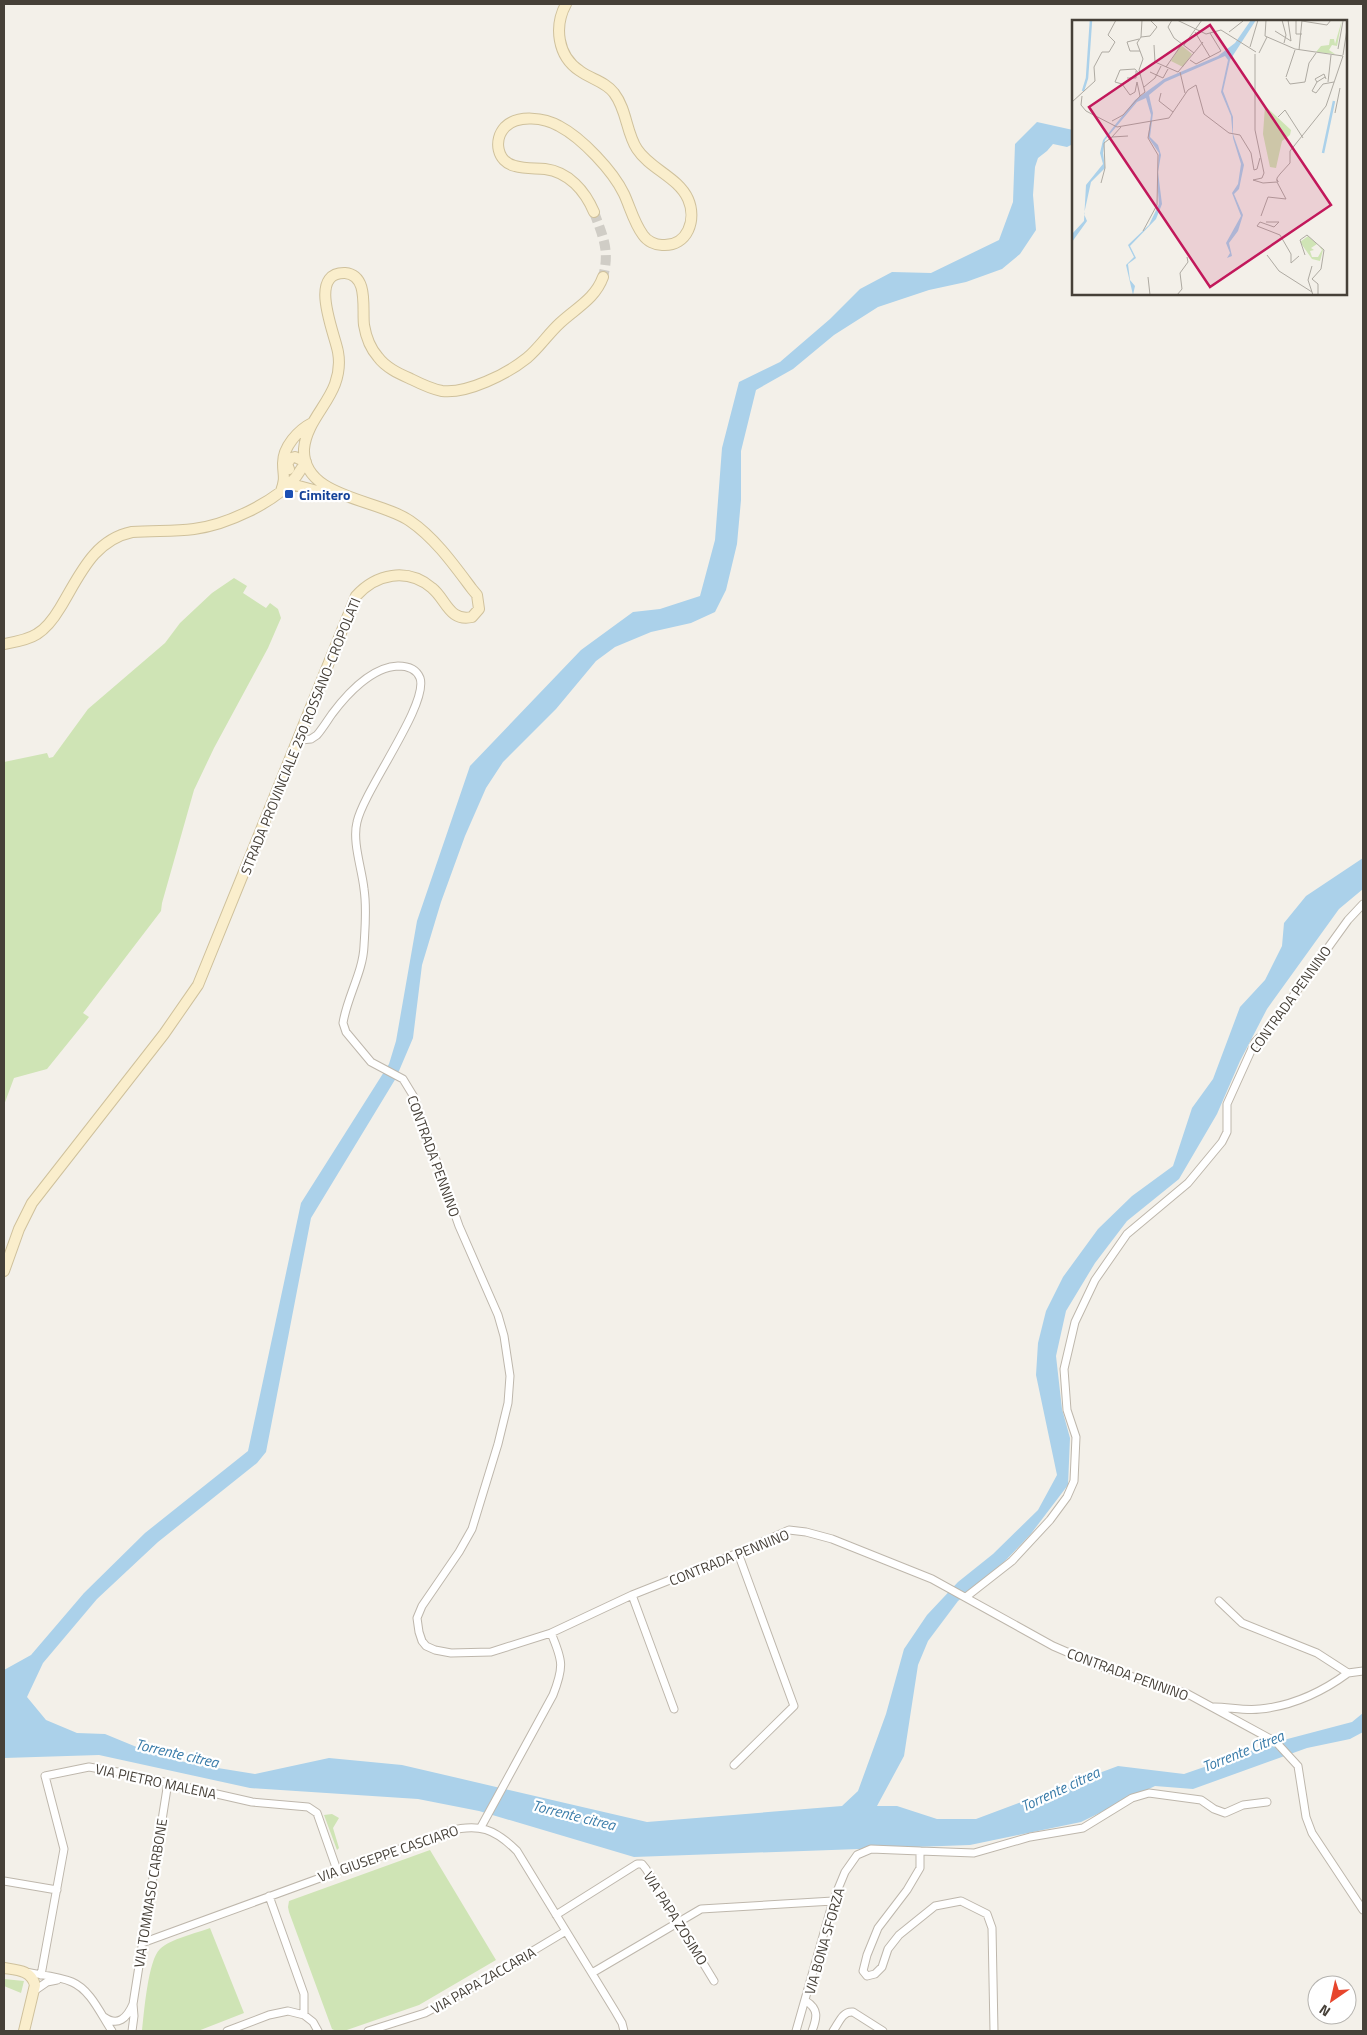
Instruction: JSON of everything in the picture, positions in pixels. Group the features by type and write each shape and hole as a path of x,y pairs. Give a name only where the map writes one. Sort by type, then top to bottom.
{"main road":[{"path":"566,4 558,25 560,40 567,58 580,71 614,92 622,105 637,149 650,164 678,186 687,197 691,210 691,222 687,234 675,243 662,245 650,241 641,232 622,189 611,174 570,133 554,123 533,119 514,122 505,128 500,136 498,146 501,156 507,163 517,167 552,170 563,175 578,186 594,212"},
{"path":"4,644 35,636 44,629 88,562 106,542 122,534 132,532 182,530 214,526 249,510 296,482 306,462 304,451 306,439 313,422 332,392 339,370 336,345 324,296 326,286 334,276 350,274 358,280 362,291 366,335 372,349 381,361 419,383 435,389 450,391 471,387 501,374 526,359 559,324 588,300 597,290 603,277"},
{"path":"281,490 285,476 285,463 299,431 313,422"},
{"path":"285,463 293,457 306,462"},
{"name":"STRADA PROVINCIALE 250 ROSSANO-CROPOLATI","path":"4,1271 16,1235 32,1204 164,1034 198,985 356,596 369,583 377,579 401,575 418,579 433,588 446,607 456,616 462,618 472,617 479,609 477,595 437,545 419,528 392,510 345,496 321,483 312,474 306,462"},
{"path":"285,463 296,482 332,495 345,496"},
{"path":"4,1968 24,1971 37,1977"},
{"name":"VIA PIETRO MALENA","path":"24,2031 37,1977"}],"street":[{"name":"CONTRADA PENNINO","path":"301,740 317,735 344,699 373,675 384,669 408,666 420,678 414,710 359,812 355,835 365,892 364,949 343,1022 346,1032 371,1062 403,1079 414,1097 459,1226 498,1315 504,1336 510,1376 508,1403 498,1444 472,1529 459,1552 422,1606 417,1618 419,1632 426,1646 451,1653 492,1652 550,1633 632,1595 738,1554 789,1530 806,1532 832,1539 950,1588 1053,1646 1104,1668 1186,1693 1276,1742 1298,1766 1306,1817 1312,1833 1363,1910"},
{"name":"CONTRADA PENNINO","path":"966,1597 1012,1561 1050,1520 1067,1497 1074,1481 1076,1437 1067,1410 1064,1369 1075,1322 1091,1288 1127,1234 1188,1183 1222,1142 1228,1132 1228,1104 1255,1042 1273,1024 1348,920 1363,904"},
{"path":"734,1765 794,1706 738,1554"},
{"path":"632,1595 674,1709"},
{"path":"1219,1601 1242,1623 1317,1653 1348,1673"},
{"path":"481,1827 548,1703 558,1680 560,1655 550,1633"},
{"name":"CONTRADA PENNINO","path":"1211,1707 1259,1710 1295,1703 1337,1681 1348,1673 1363,1670"},
{"name":"VIA PIETRO MALENA","path":"37,1977 57,1890 64,1849 45,1776 89,1767 168,1782 252,1802 308,1807 317,1813 337,1870"},
{"name":"VIA TOMMASO CARBONE","path":"132,2031 133,2004 168,1782"},
{"path":"994,2031 992,1928 987,1914 961,1901 935,1906 899,1935 888,1949 882,1967 875,1974 867,1976 863,1971 878,1928 907,1890 920,1868 920,1851 974,1853 1030,1836 1083,1828 1132,1798 1149,1793 1201,1800 1214,1809 1225,1813 1243,1805 1267,1802"},
{"name":"VIA GIUSEPPE CASCIARO","path":"142,1943 449,1830 466,1826 481,1827 507,1840 517,1851 622,2023 624,2031"},
{"name":"VIA BONA SFORZA","path":"796,2031 833,1901 845,1872 857,1855 871,1849 920,1851"},
{"name":"VIA PAPA ZOSIMO","path":"556,1915 637,1864 642,1864 714,1981"},
{"path":"4,1880 57,1890"},
{"path":"269,1896 304,1994 304,2015"},
{"path":"592,1973 701,1909 833,1901"},
{"name":"VIA PAPA ZACCARIA","path":"368,2031 425,2013 454,1998 566,1931"},
{"path":"37,1977 63,1979 81,1987 112,2031"},
{"path":"33,1992 47,1982 63,1979"},
{"path":"806,2001 816,2010 812,2031"},
{"path":"102,2017 109,2021 120,2021 128,2014 133,2004"},
{"path":"227,2031 268,2015 288,2011 304,2015 313,2022 318,2031"},
{"path":"834,2031 845,2014 850,2011 883,2031"}],"green space":[{"path":"234,578 247,586 243,593 266,608 270,603 278,609 281,618 268,648 214,748 194,790 161,911 83,1013 89,1017 47,1069 14,1078 4,1105 4,762 47,753 49,758 53,757 88,709 165,643 180,623 212,593"},
{"path":"332,1814 339,1818 333,1828 339,1848 337,1850 324,1815"},
{"path":"430,1850 496,1960 419,2005 344,2031 332,2029 289,1912 289,1901"},
{"path":"210,1928 244,2013 198,2031 142,2031 147,1987 156,1955 164,1945 170,1942"},
{"path":"4,1979 24,1981 21,1993 4,1986"}],"water":[{"name":"Torrente citrea","path":"1037,122 1072,130 1072,144 1067,147 1053,144 1038,158 1035,167 1033,195 1036,230 1020,254 1002,269 966,282 929,290 878,307 834,335 793,369 756,390 741,451 741,500 737,544 726,590 715,612 691,623 651,632 615,647 596,661 556,709 503,762 486,788 465,836 441,902 422,965 413,1038 396,1078 311,1218 266,1452 257,1463 158,1542 97,1599 43,1663 27,1697 46,1720 77,1733 105,1734 156,1755 193,1764 255,1774 329,1758 402,1765 647,1822 842,1806 858,1791 886,1714 904,1649 927,1615 958,1582 993,1554 1038,1510 1057,1475 1036,1375 1038,1343 1046,1311 1063,1277 1098,1229 1132,1196 1173,1166 1192,1108 1213,1079 1240,1007 1265,980 1282,946 1284,923 1306,896 1363,858 1363,889 1339,909 1267,1009 1240,1061 1217,1114 1179,1179 1127,1221 1095,1263 1066,1311 1056,1356 1062,1409 1070,1438 1068,1485 1030,1535 1006,1560 958,1601 928,1641 918,1665 904,1756 877,1806 897,1806 937,1819 976,1819 1118,1766 1184,1774 1276,1742 1352,1722 1363,1713 1363,1732 1350,1739 1307,1748 1193,1789 1155,1786 1081,1822 970,1845 634,1857 479,1811 418,1799 250,1788 99,1755 4,1758 4,1670 31,1655 84,1593 145,1533 248,1451 301,1203 389,1064 396,1041 417,921 470,766 581,650 633,612 660,609 700,596 715,540 722,448 739,382 780,362 830,319 860,289 892,272 931,273 999,240 1013,202 1015,144"}],"tunnel":[{"path":"594,212 603,236 606,251 603,277"}],"place":[{"name":"Cimitero","path":"289,494"}],"water label":[{"name":"Torrente Citrea","path":"1243,1751"}]}
